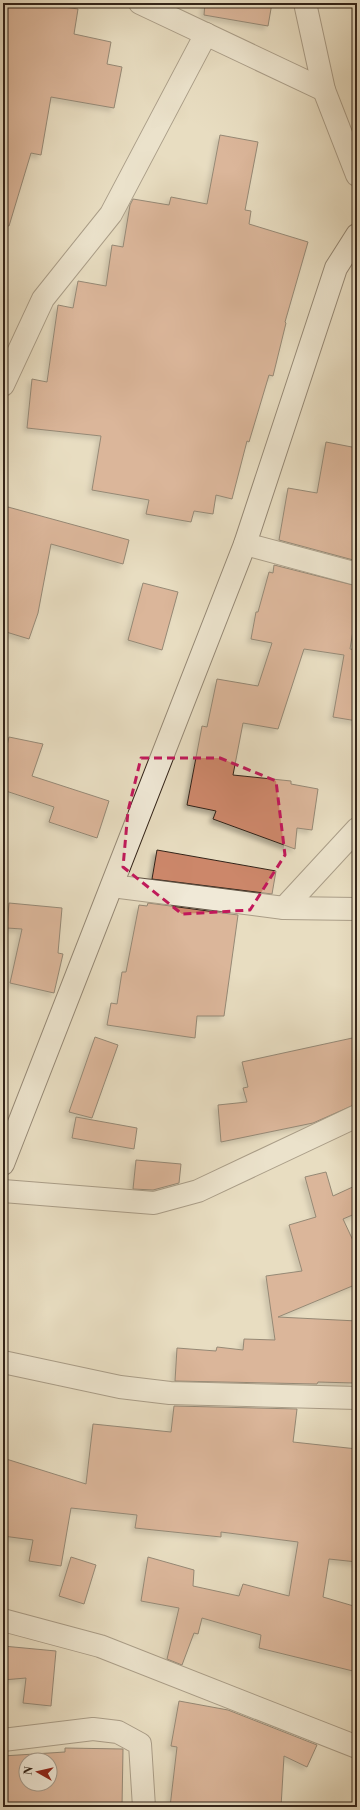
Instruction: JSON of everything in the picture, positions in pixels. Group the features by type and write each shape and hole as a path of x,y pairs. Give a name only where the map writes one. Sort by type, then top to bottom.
{"street":[{"path":"140,3 324,90"},
{"path":"305,3 324,90 357,175"},
{"path":"3,385 43,299 111,214 206,34"},
{"path":"3,1164 245,544 336,268 357,235"},
{"path":"245,544 357,574"},
{"path":"284,908 357,829"},
{"path":"112,886 284,908 357,909"},
{"path":"3,1191 154,1203 198,1191 357,1116"},
{"path":"3,1362 120,1387 170,1393 357,1398"},
{"path":"3,1620 100,1646 357,1747"},
{"path":"3,1740 93,1730 118,1732 140,1744 144,1807"}],"highlighted area":[{"path":"141,758 220,758 276,781 285,855 250,910 182,914 123,867 128,811"}],"building":[{"path":"3,3 37,3 78,9 74,34 111,42 107,64 122,67 114,108 51,97 41,155 31,153 9,226 3,225"},
{"path":"205,3 272,3 268,26 204,15"},
{"path":"220,135 258,142 245,210 251,211 249,224 308,242 285,322 273,376 269,375 249,442 247,441 232,499 216,495 213,514 194,511 191,522 146,514 149,500 92,490 101,436 27,428 32,379 47,382 58,305 73,308 78,281 106,286 112,245 123,247 130,205 133,199 169,205 171,197 207,204"},
{"path":"326,442 357,448 357,561 279,540 288,488 317,493"},
{"path":"8,507 129,540 123,564 51,544 38,613 29,639 3,631 3,520"},
{"path":"274,565 357,586 357,606 350,649 357,650 357,721 333,717 344,655 304,649 278,729 243,723 233,775 291,781 291,784 318,789 312,830 297,828 295,849 213,819 216,811 187,805 202,726 207,727 217,679 258,686 272,643 251,639 256,612 258,612 269,572 273,573"},
{"path":"143,583 178,592 162,650 128,640"},
{"path":"9,737 43,744 32,776 109,801 97,838 49,822 54,807 3,790 3,763"},
{"path":"157,850 276,871 272,894 152,879"},
{"path":"9,903 62,908 58,953 63,954 54,993 10,983 22,929 7,928"},
{"path":"148,903 238,915 224,1016 197,1016 195,1038 107,1025 111,1003 117,1004 122,972 126,972 139,905 147,906"},
{"path":"95,1037 118,1045 92,1118 69,1112"},
{"path":"357,1037 357,1083 354,1084 356,1104 313,1123 221,1142 218,1105 247,1102 243,1088 248,1087 242,1062"},
{"path":"76,1117 137,1128 134,1149 72,1138"},
{"path":"136,1160 181,1164 179,1183 153,1190 133,1189"},
{"path":"326,1172 333,1196 357,1185 357,1213 343,1219 357,1249 357,1284 278,1317 357,1321 354,1383 318,1382 317,1384 175,1381 177,1348 216,1351 217,1347 243,1350 244,1339 275,1340 266,1276 302,1271 289,1225 316,1217 305,1177"},
{"path":"174,1406 297,1409 293,1442 357,1449 357,1500 353,1534 357,1534 357,1562 329,1559 323,1597 357,1607 357,1672 259,1648 261,1635 202,1618 198,1634 194,1633 182,1665 167,1659 179,1608 141,1601 148,1557 194,1570 193,1586 239,1596 243,1584 289,1596 298,1542 221,1532 221,1537 135,1528 137,1515 71,1508 61,1566 29,1561 33,1540 3,1536 3,1458 86,1484 93,1424 171,1432"},
{"path":"71,1557 96,1565 84,1604 59,1596"},
{"path":"3,1646 56,1651 51,1706 23,1703 26,1678 3,1680"},
{"path":"179,1701 228,1710 317,1745 307,1767 284,1756 281,1807 170,1807 177,1747 171,1746"},
{"path":"65,1748 123,1749 122,1807 3,1807 3,1756 18,1755 18,1792 58,1792 58,1752 65,1752"}]}
